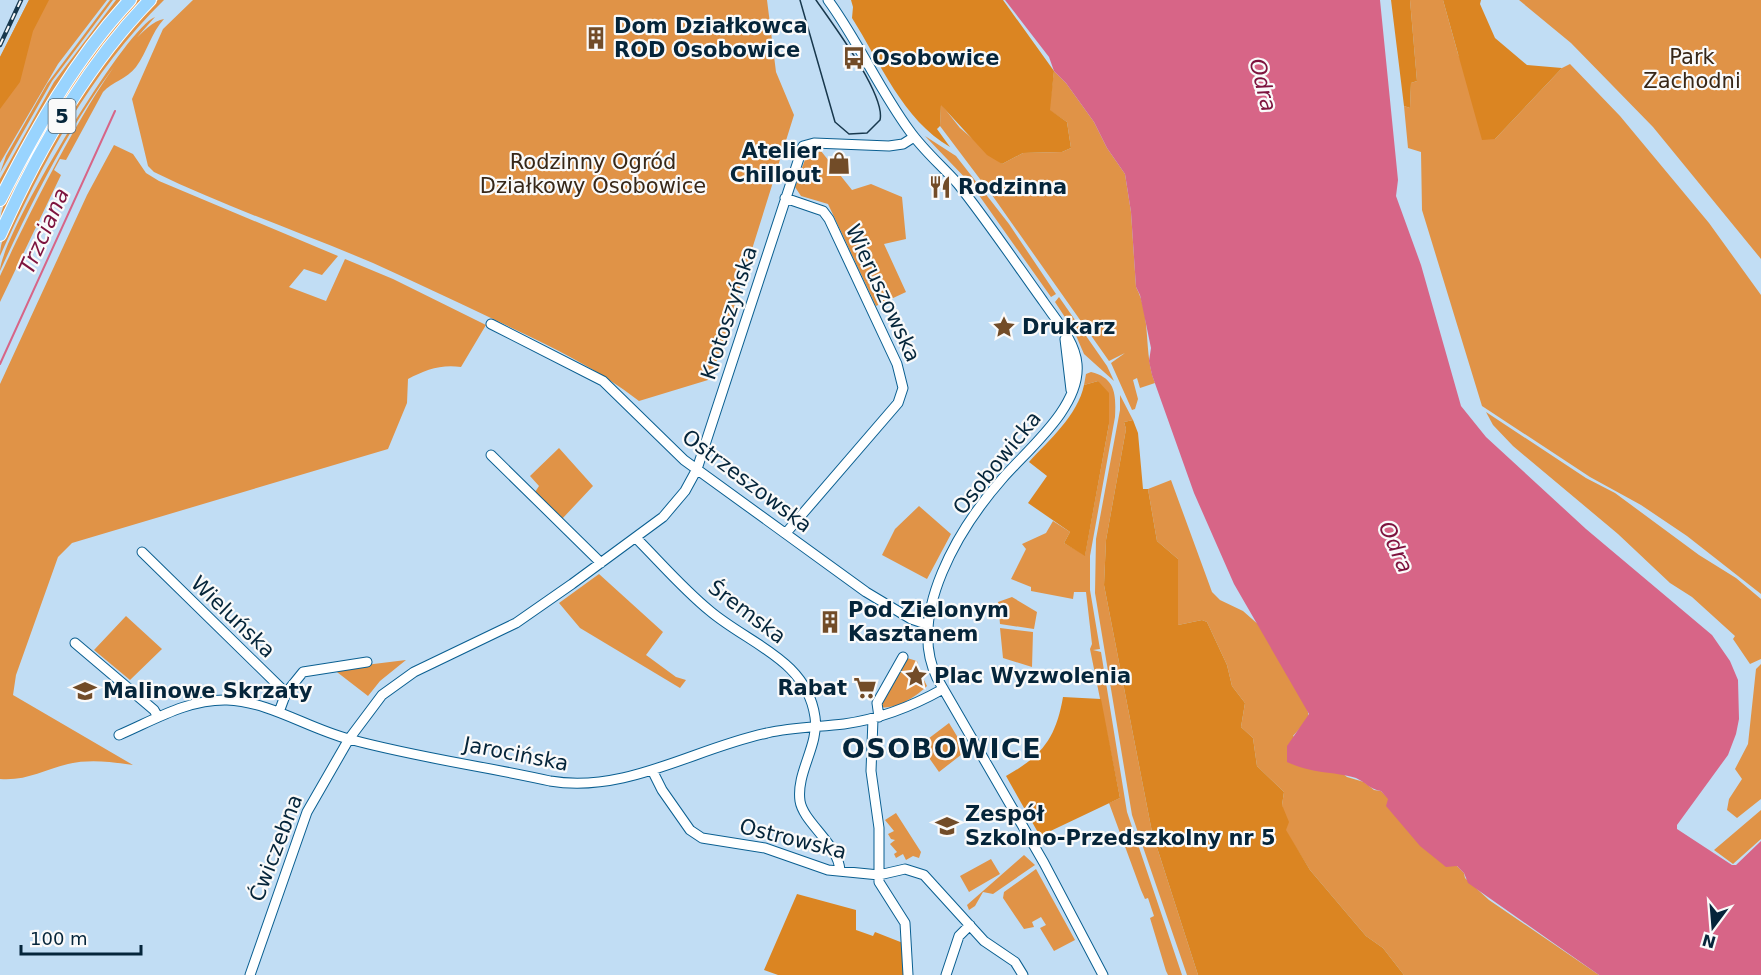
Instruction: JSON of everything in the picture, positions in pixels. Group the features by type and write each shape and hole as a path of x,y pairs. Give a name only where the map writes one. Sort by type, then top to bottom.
{"main road":[{"name":"5","path":"0,200 65,83 130,0"},
{"name":"5","path":"0,235 34,165 80,88 150,0"}],"street":[{"name":"Osobowicka","path":"828,0 914,137 972,202 1073,348 1077,362 1077,378 1057,418 1001,480 968,526 935,591 926,624 929,658 943,689 1044,863 1103,975"},
{"name":"Krotoszyńska","path":"349,739 382,695 429,659 516,623 636,538 671,509 685,491 697,469 803,146 814,143 896,146 914,137"},
{"name":"Wieruszowska","path":"785,198 823,211 829,219 897,364 903,384 903,393 898,403 786,533"},
{"name":"Ostrzeszowska","path":"491,324 603,381 684,460 878,601 910,619 926,624"},
{"path":"491,455 601,563"},
{"name":"Śremska","path":"636,538 711,613 797,674 814,710 816,727"},
{"name":"Wieluńska","path":"142,552 286,693"},
{"path":"75,643 154,710 158,717"},
{"path":"903,657 876,703 871,771 879,828 881,888 905,922 908,975"},
{"path":"279,712 286,693 303,672 367,662"},
{"name":"Jarocińska","path":"119,735 186,707 219,700 249,703 279,712 349,739 561,782 604,781 652,771 756,736 876,718 910,707 943,689"},
{"path":"816,727 800,788 800,801 826,840 838,862 840,871"},
{"name":"Ćwiczebna","path":"250,975 298,832 320,786 349,739"},
{"name":"Ostrowska","path":"652,771 662,790 690,830 699,836 765,848 816,868 879,875 905,868 924,875 984,941 1015,962 1023,975"},
{"path":"946,975 959,936 970,925"}],"green space":[{"path":"29,0 107,0 58,64 0,163 0,57"},
{"path":"110,0 113,0 52,81 0,173 6,156 47,84"},
{"path":"116,0 122,0 83,50 0,191 0,179 54,82"},
{"path":"138,0 144,0 127,18 0,224 6,200 30,153 71,84"},
{"path":"158,0 164,0 113,57 70,120 33,187 0,256 2,242 8,228 64,121 117,43"},
{"name":"Rodzinny Ogród Działkowy Osobowice","path":"193,0 767,0 776,72 794,115 718,358 708,380 639,401 605,377 531,337 373,263 154,172 148,166 132,99 163,29"},
{"path":"1410,0 1443,0 1458,54 1495,139 1562,68 1570,64 1620,116 1709,223 1761,295 1761,594 1687,536 1641,505 1590,477 1482,406 1422,210 1421,152 1408,148 1404,106 1410,108 1411,83 1417,81"},
{"name":"Park Zachodni","path":"1519,0 1761,0 1761,259 1653,127 1571,43"},
{"path":"155,17 108,76 67,138 32,203 0,271 5,251 20,219 66,136 118,57 139,30"},
{"path":"164,19 136,67 103,92 66,160 60,159 54,170 61,175 0,302 0,276 49,176 73,133 122,55 145,30"},
{"path":"1054,71 1066,83 1094,122 1107,148 1125,174 1131,212 1136,287 1144,310 1149,360 1155,383 1140,388 1137,378 1133,380 1138,399 1135,409 1132,410 1111,363 1125,353 1109,361 992,195 940,126 941,104 960,128 1002,164 1023,153 1062,152 1071,148 1067,122 1049,110"},
{"path":"925,136 956,156 1009,224 1056,294 1051,297 971,184"},
{"path":"114,145 133,154 146,173 159,181 338,256 322,275 304,269 289,287 326,301 345,259 393,279 486,325 461,367 433,368 408,379 407,403 388,449 72,543 58,557 16,675 13,695 133,765 84,762 68,764 27,777 0,779 0,384 87,195"},
{"path":"821,151 852,190 871,184 902,197 906,239 884,244 906,292 876,306 828,204 801,196 795,187 806,157"},
{"path":"1059,297 1107,366 1114,381 1084,354 1074,331 1055,302"},
{"path":"1091,372 1105,378 1110,383 1113,388 1115,409 1090,556 1090,590 1100,649 1093,650 1101,652 1127,812 1182,975 1168,975 1166,971 1150,918 1154,916 1148,898 1145,899 1141,890 1109,803 1120,798 1090,649 1092,644 1086,592 1074,592 1073,599 1031,591 1031,587 1011,579 1026,549 1022,544 1046,533 1053,521 1070,532 1064,543 1085,555 1109,424 1098,381 1084,385 1086,374"},
{"path":"1120,395 1133,420 1124,422 1126,429 1106,540 1104,585 1152,832 1198,975 1187,975 1132,815 1095,593 1096,539 1120,410"},
{"path":"1486,412 1586,478 1615,493 1699,555 1736,578 1761,599 1761,659 1750,664 1733,639 1735,636 1692,597 1670,583 1618,534 1513,446 1493,425"},
{"path":"559,448 593,486 562,519 535,492 539,486 530,476"},
{"path":"1171,480 1212,592 1220,600 1243,611 1260,626 1307,707 1309,718 1293,736 1347,777 1364,782 1374,790 1381,791 1489,900 1599,975 1404,975 1383,948 1366,936 1310,870 1285,830 1282,805 1284,792 1257,766 1253,738 1241,727 1245,703 1232,686 1227,665 1207,622 1202,620 1178,625 1178,559 1157,541 1148,489"},
{"path":"919,506 951,534 927,579 882,555 895,529"},
{"path":"599,574 663,632 646,655 676,677 686,680 680,688 580,628 559,603"},
{"path":"1012,597 1037,612 1034,629 1000,624 998,602"},
{"path":"126,616 162,649 130,680 94,650"},
{"path":"1000,628 1033,632 1032,667 1003,658"},
{"path":"907,658 917,661 918,665 912,668 916,678 922,676 927,686 912,698 899,704 880,707 881,702"},
{"path":"406,660 380,681 368,696 333,669"},
{"path":"1761,664 1761,799 1737,818 1727,810 1729,799 1742,779 1735,769 1748,744 1756,669"},
{"path":"949,723 966,751 939,772 920,745"},
{"path":"1761,810 1761,839 1733,864 1714,850"},
{"path":"896,813 921,852 919,858 913,856 906,860 903,854 896,858 894,854 897,852 890,844 895,840 891,839 888,834 894,831 885,820"},
{"path":"1024,855 1035,865 993,894 983,892 975,906 969,910 967,905"},
{"path":"991,859 1000,874 969,892 960,876"},
{"path":"1036,869 1075,940 1054,951 1040,928 1046,925 1041,917 1032,922 1034,927 1024,929 1003,898 1004,892"}],"shaded area":[{"path":"29,0 49,0 33,31 20,82 0,109 0,57"},
{"path":"851,0 1003,0 1054,71 1050,110 1067,122 1071,148 1062,152 1023,153 1002,164 987,155 941,105 940,126 937,129 950,147 933,136 919,122 894,89 852,18"},
{"path":"1391,0 1410,0 1417,81 1411,83 1410,108 1404,106"},
{"path":"1443,0 1481,0 1480,4 1495,38 1527,65 1562,68 1495,139 1482,140"},
{"path":"1098,381 1109,393 1109,424 1085,556 1064,543 1070,532 1028,503 1047,476 1029,462 1069,417 1076,407 1084,385"},
{"path":"1133,420 1138,433 1143,489 1148,489 1157,541 1178,559 1178,625 1202,620 1207,622 1227,665 1232,686 1245,703 1241,727 1253,738 1257,766 1284,792 1282,805 1289,822 1286,830 1310,870 1366,936 1383,948 1404,975 1198,975 1152,832 1104,585 1106,540 1126,429 1124,422"},
{"path":"1063,697 1101,699 1120,798 1040,836 1006,776 1029,761 1045,744 1056,724"},
{"path":"797,894 856,910 856,930 873,936 875,932 903,943 904,975 778,975 764,970"}],"water":[{"name":"Odra","path":"1005,0 1380,0 1398,180 1396,196 1421,265 1461,406 1486,437 1586,529 1712,635 1730,661 1738,680 1739,719 1728,755 1677,825 1677,829 1732,865 1736,865 1761,841 1761,975 1599,975 1468,883 1464,873 1457,866 1446,867 1420,846 1386,806 1388,799 1381,791 1356,778 1305,769 1287,762 1287,746 1309,714 1234,584 1194,493 1152,375 1149,361 1151,348 1140,295 1136,287 1131,212 1125,174 1107,148 1094,122 1066,83 1054,71 1049,57"}],"waterway":[{"name":"Trzciana","path":"0,364 115,111"}],"tram line":[{"path":"800,0 835,122 849,134 867,133 880,120 880,109 875,94 845,41 816,0"}],"railway":[{"path":"0,45 21,0"}],"place":[{"name":"Dom Działkowca ROD Osobowice","path":"596,38"},
{"name":"Osobowice","path":"854,58"},
{"name":"Atelier Chillout","path":"839,163"},
{"name":"Rodzinna","path":"940,187"},
{"name":"Drukarz","path":"1004,327"},
{"name":"Pod Zielonym Kasztanem","path":"830,622"},
{"name":"Plac Wyzwolenia","path":"916,676"},
{"name":"Rabat","path":"865,688"},
{"name":"Malinowe Skrzaty","path":"85,691"},
{"name":"Zespół Szkolno-Przedszkolny nr 5","path":"947,826"}],"district":[{"name":"OSOBOWICE","path":"942,748"}]}
